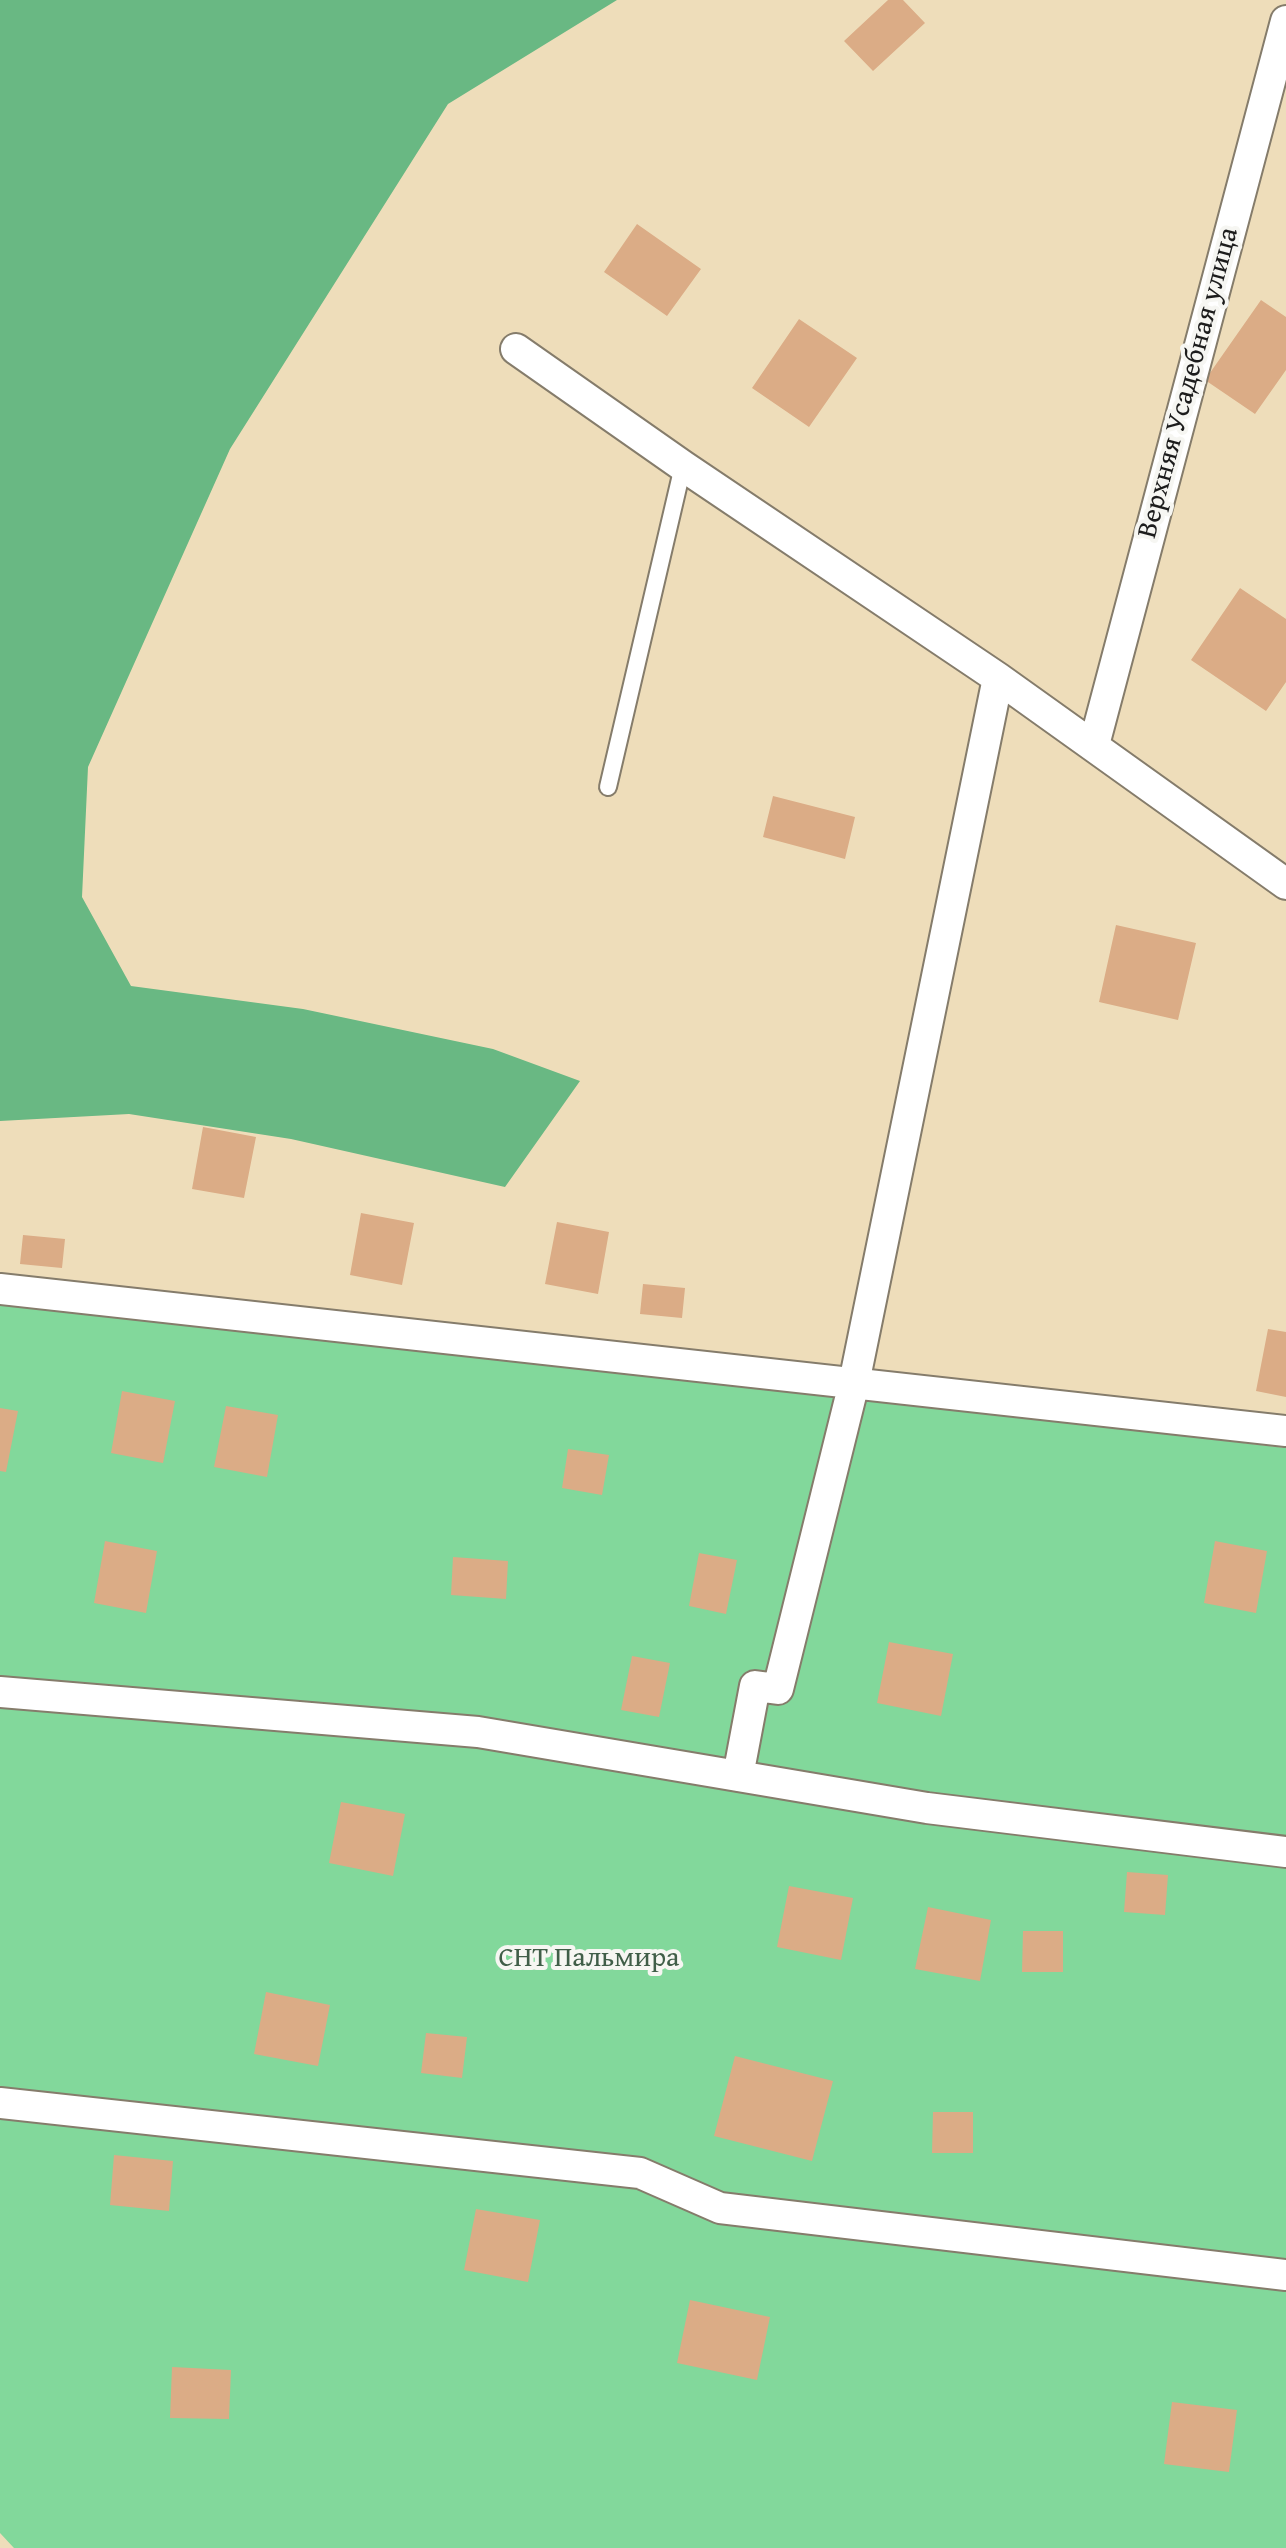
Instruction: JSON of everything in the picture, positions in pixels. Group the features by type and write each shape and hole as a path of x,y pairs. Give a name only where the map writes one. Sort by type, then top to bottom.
{"street":[{"name":"Верхняя Усадебная улица","path":"1094,745 1286,21"},
{"path":"516,349 683,466 998,678 1286,884"},
{"path":"738,1776 755,1686 778,1689 854,1383 998,678"},
{"path":"0,1289 1286,1431"},
{"path":"0,1692 478,1732 927,1808 1286,1852"},
{"path":"0,2103 640,2173 720,2208 1286,2275"}],"lane":[{"path":"608,787 683,466"}],"green space":[{"path":"0,0 617,0 448,104 230,449 88,767 82,897 131,986 303,1009 493,1049 580,1081 505,1187 291,1139 129,1114 0,1121"},
{"name":"СНТ Пальмира","path":"0,1296 1286,1448 1286,2548 14,2548 0,2533"}],"building":[{"path":"888,0 903,0 925,23 873,71 844,41"},
{"path":"637,224 701,269 667,316 604,272"},
{"path":"1261,300 1286,317 1286,370 1255,414 1205,380"},
{"path":"799,319 857,358 809,427 752,388"},
{"path":"1240,588 1286,619 1286,682 1266,711 1191,660"},
{"path":"773,796 855,817 845,859 763,837"},
{"path":"1116,925 1196,943 1178,1020 1099,1002"},
{"path":"203,1127 256,1137 244,1198 192,1189"},
{"path":"361,1213 414,1223 402,1285 350,1275"},
{"path":"557,1222 609,1232 598,1294 545,1284"},
{"path":"23,1235 65,1239 62,1268 20,1264"},
{"path":"643,1284 685,1288 682,1318 640,1314"},
{"path":"1268,1329 1286,1332 1286,1397 1256,1391"},
{"path":"122,1391 175,1401 163,1463 111,1453"},
{"path":"226,1406 278,1415 267,1477 214,1467"},
{"path":"0,1408 18,1411 6,1472 0,1471"},
{"path":"568,1449 609,1455 602,1495 562,1488"},
{"path":"105,1541 157,1551 146,1613 94,1603"},
{"path":"1215,1541 1267,1551 1256,1613 1204,1603"},
{"path":"699,1553 737,1560 726,1614 689,1606"},
{"path":"453,1557 508,1561 506,1599 451,1595"},
{"path":"889,1642 953,1654 941,1716 877,1703"},
{"path":"632,1656 670,1663 659,1717 621,1710"},
{"path":"341,1802 405,1814 393,1876 329,1863"},
{"path":"1127,1872 1168,1875 1165,1915 1124,1912"},
{"path":"789,1886 853,1898 841,1960 777,1947"},
{"path":"928,1907 991,1920 980,1981 915,1969"},
{"path":"1023,1931 1063,1931 1063,1972 1022,1972"},
{"path":"266,1992 330,2005 318,2066 254,2054"},
{"path":"426,2033 467,2037 462,2078 421,2073"},
{"path":"735,2056 833,2081 812,2161 714,2136"},
{"path":"933,2112 973,2112 973,2153 932,2153"},
{"path":"114,2155 173,2161 169,2211 110,2205"},
{"path":"476,2209 540,2220 528,2282 464,2270"},
{"path":"690,2300 770,2317 757,2380 677,2363"},
{"path":"172,2367 231,2370 229,2419 170,2418"},
{"path":"1172,2402 1237,2410 1229,2472 1164,2464"}]}
